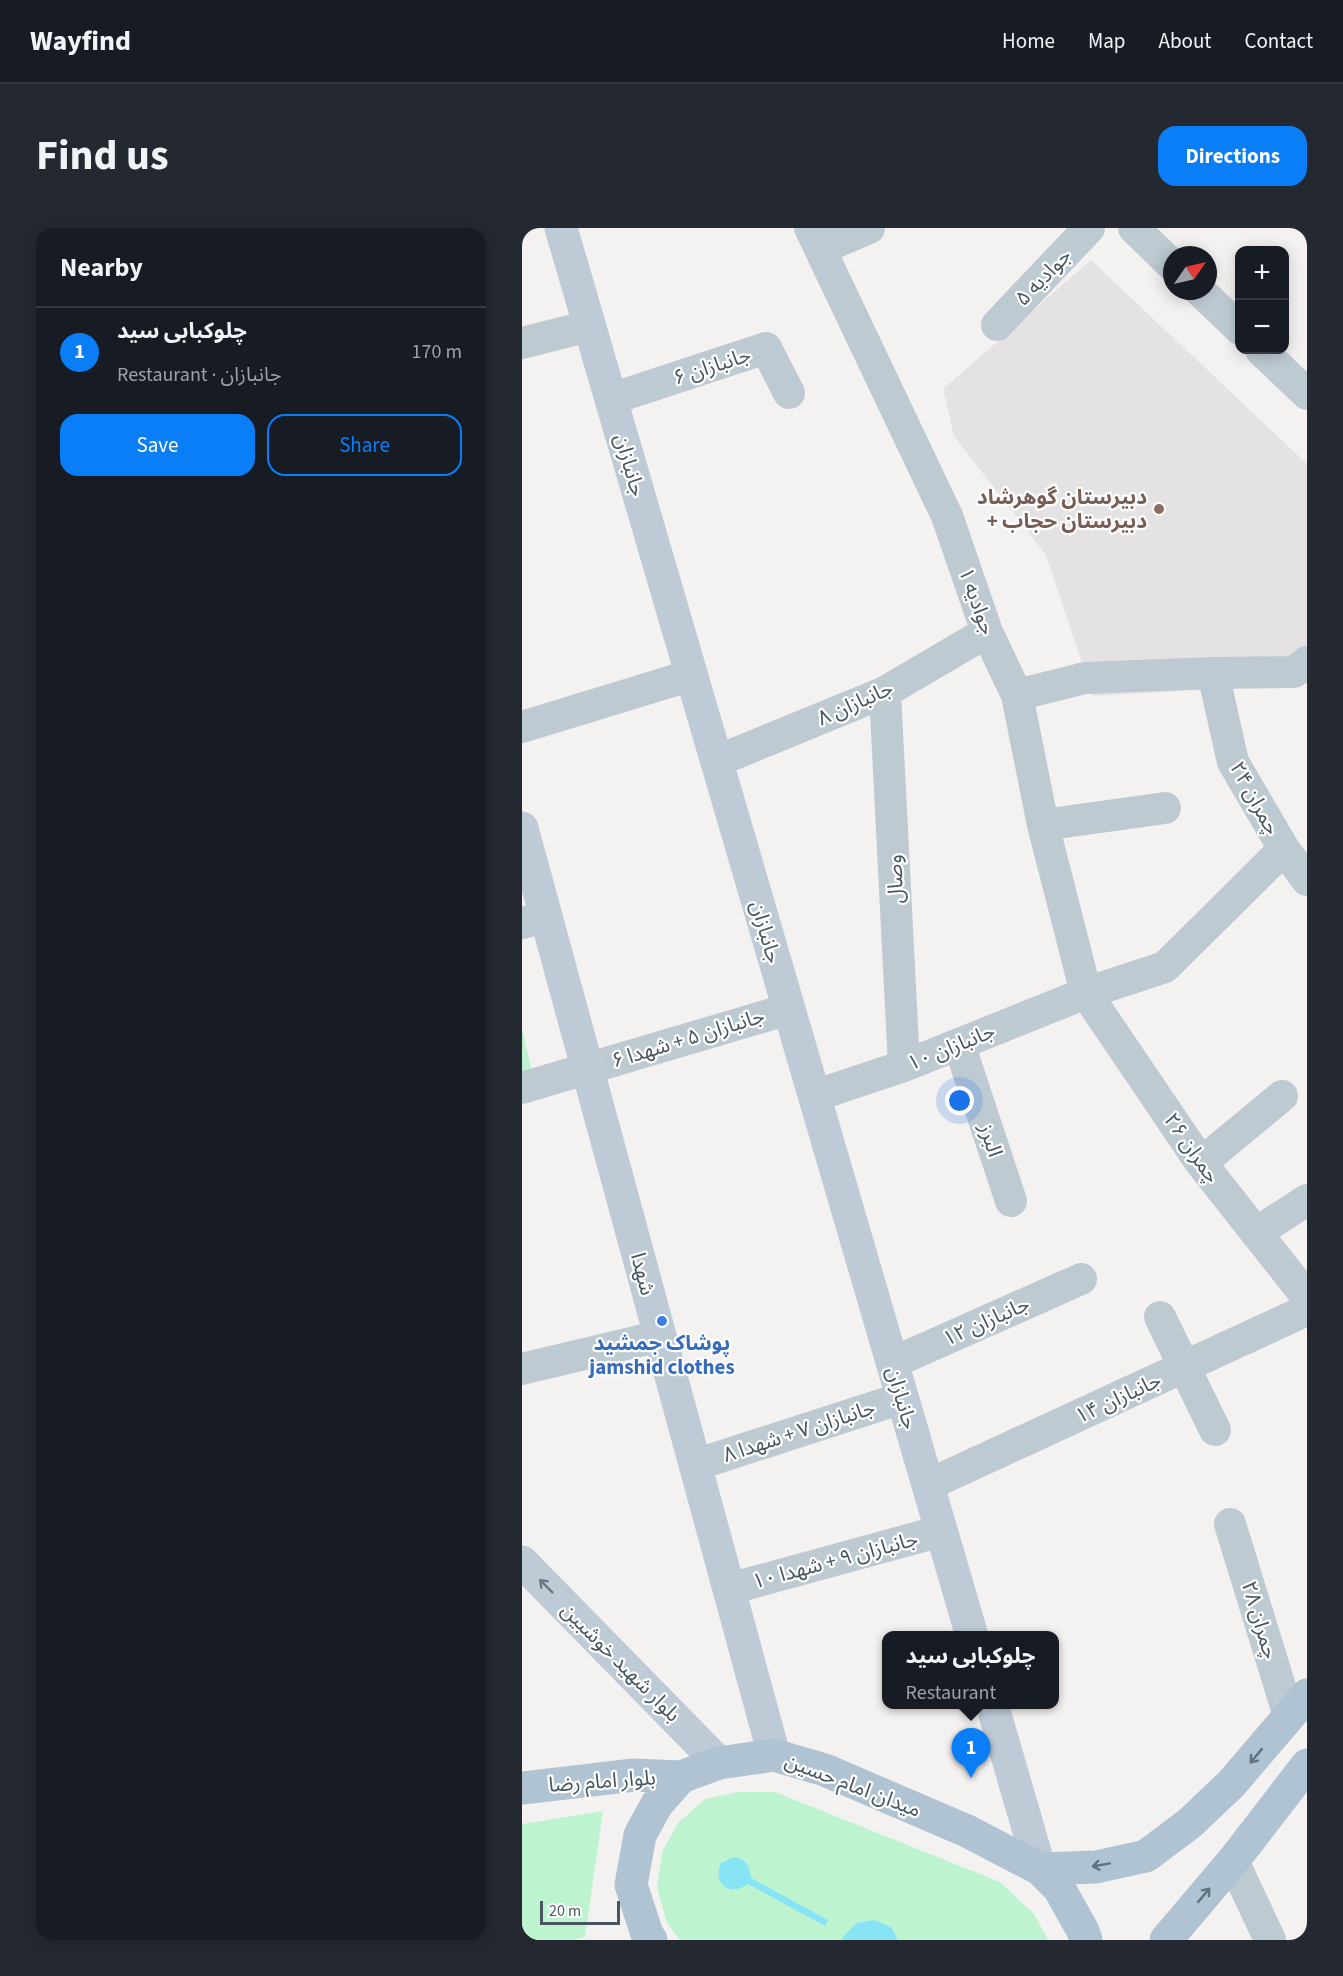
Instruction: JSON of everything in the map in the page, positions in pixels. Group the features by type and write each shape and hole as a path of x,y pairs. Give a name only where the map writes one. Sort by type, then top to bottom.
{"main road":[{"name":"جانبازان","path":"561,228 971,1631"},
{"name":"شهدا","path":"522,828 534,920 587,1068 774,1755"},
{"name":"بلوار شهید خوشبین","path":"522,1562 719,1763"},
{"path":"993,1709 1040,1869 1096,1867 1146,1856 1190,1823 1232,1784 1298,1706"},
{"name":"میدان امام حسین","path":"681,1776 719,1763 774,1755 836,1774 967,1831 1040,1869 1059,1888 1086,1940"},
{"path":"1166,1940 1233,1861 1307,1766"},
{"name":"بلوار امام رضا","path":"522,1788 634,1775 681,1776"},
{"path":"651,1940 647,1935 631,1885 640,1834 657,1804 681,1776"}],"street":[{"path":"815,238 869,228"},
{"name":"جوادیه ۵","path":"997,325 1089,228"},
{"path":"1134,228 1163,256"},
{"name":"جوادیه ۱","path":"815,238 947,516 987,632 1017,694 1042,825 1086,993"},
{"path":"1209,300 1235,325"},
{"path":"522,343 589,326"},
{"name":"جانبازان ۶","path":"611,399 766,348 789,393"},
{"path":"1266,354 1303,384"},
{"name":"جانبازان ۸","path":"717,760 885,692 987,632"},
{"path":"1017,694 1085,678 1294,672 1307,662"},
{"name":"چمران ۲۴","path":"1213,673 1233,762 1284,849 1307,880"},
{"path":"522,727 692,675"},
{"name":"وصال","path":"885,692 904,1066"},
{"path":"1042,825 1165,808"},
{"name":"جانبازان ۱۰","path":"814,1096 904,1066 1086,993 1165,967 1284,849"},
{"name":"چمران ۲۶","path":"1086,993 1201,1163 1307,1297"},
{"name":"جانبازان ۵ + شهدا ۶","path":"522,1088 789,1009"},
{"name":"البرز","path":"959,1044 1011,1201"},
{"path":"1201,1163 1281,1096"},
{"path":"1256,1233 1307,1200"},
{"name":"جانبازان ۱۲","path":"892,1363 1081,1279"},
{"name":"جانبازان ۱۴","path":"928,1485 1307,1310"},
{"path":"1160,1317 1215,1431"},
{"path":"522,1370 660,1336"},
{"name":"جانبازان ۷ + شهدا ۸","path":"695,1465 902,1398"},
{"name":"چمران ۲۸","path":"1230,1524 1298,1706"},
{"name":"جانبازان ۹ + شهدا ۱۰","path":"729,1589 941,1531"},
{"path":"1233,1861 1270,1940"}],"shaded area":[{"name":"دبیرستان گوهرشاد + دبیرستان حجاب","path":"1091,260 1307,464 1307,665 1286,685 1093,696 1046,555 954,436 943,389"}],"green space":[{"path":"522,1028 534,1081 522,1083"},
{"path":"738,1792 775,1792 1000,1882 1034,1914 1048,1940 680,1940 667,1923 657,1887 662,1852 678,1823 705,1799"},
{"path":"603,1811 585,1937 573,1940 522,1940 522,1824"}],"water":[{"path":"734,1857 742,1859 747,1864 751,1878 828,1920 825,1926 748,1884 735,1889 724,1886 719,1877 721,1863"},
{"path":"874,1920 891,1927 898,1940 843,1940 843,1937 856,1923"}],"place":[{"name":"دبیرستان گوهرشاد + دبیرستان حجاب","path":"1159,509"},
{"name":"پوشاک جمشید jamshid clothes","path":"662,1321"},
{"name":"چلوکبابی سید","path":"971,1778"}]}
